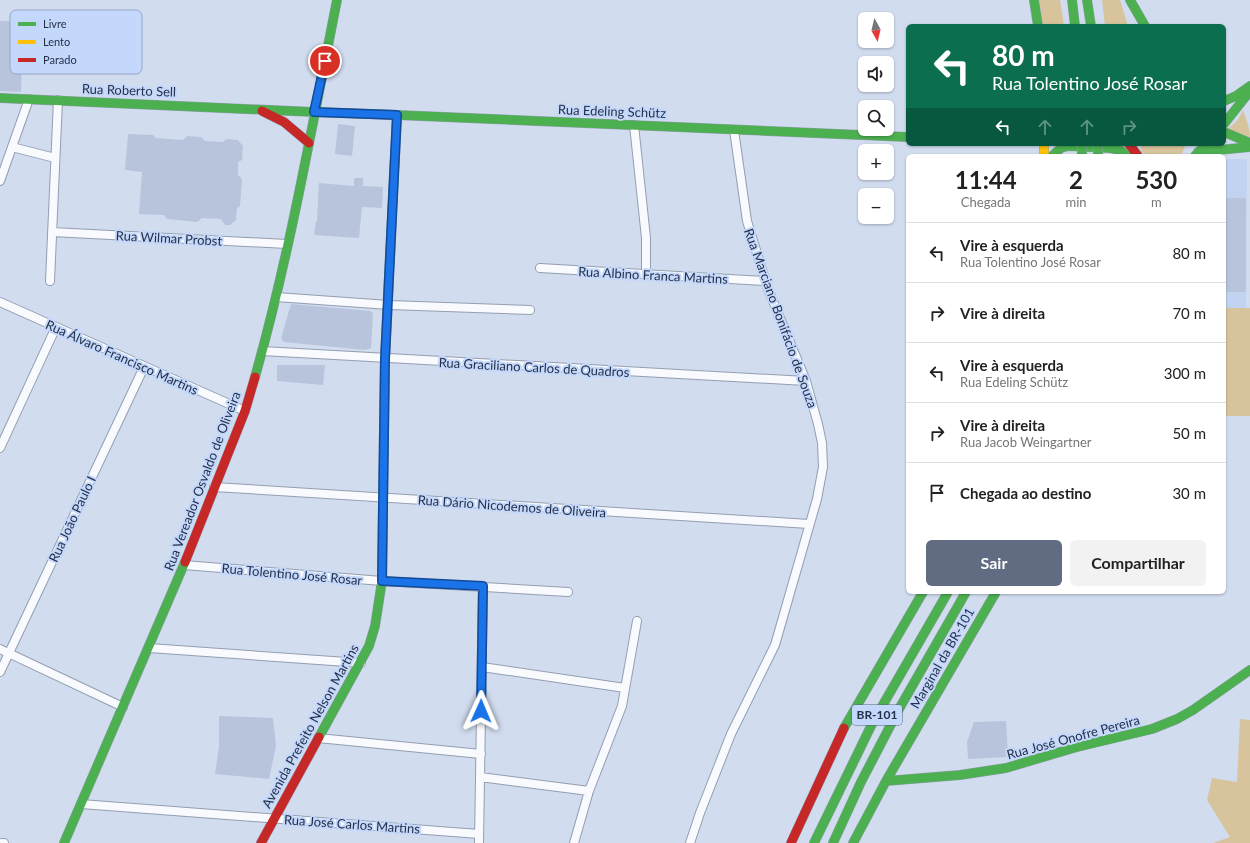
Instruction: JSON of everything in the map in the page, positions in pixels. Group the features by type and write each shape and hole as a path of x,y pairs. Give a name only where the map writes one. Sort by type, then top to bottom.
{"main road":[{"name":"Rua Vereador Osvaldo de Oliveira","path":"64,843 184,565 245,411 276,296 309,143 337,0"},
{"path":"1034,0 1038,24"},
{"path":"1072,0 1075,24"},
{"path":"1087,0 1091,24"},
{"path":"1130,0 1136,24"},
{"path":"1130,0 1144,24"},
{"path":"1226,100 1236,96 1250,86"},
{"path":"1226,121 1250,91"},
{"name":"Rua Roberto Sell","path":"0,98 314,112"},
{"name":"Rua Roberto Sell","path":"256,109 284,122 309,143"},
{"name":"Rua Edeling Schütz","path":"314,112 906,137"},
{"name":"Avenida Prefeito Nelson Martins","path":"261,843 361,663 369,646 375,626 382,581 385,359 389,305 397,115"},
{"path":"1226,133 1250,143"},
{"path":"1054,154 1061,148 1068,146 1110,148 1120,150 1125,154"},
{"path":"1130,146 1136,154"},
{"path":"1197,151 1250,147"},
{"path":"791,843 845,726 921,594"},
{"name":"BR-101","path":"814,843 873,722 947,594"},
{"name":"BR-101","path":"833,843 861,782 899,710 965,594"},
{"name":"Marginal da BR-101","path":"853,843 886,781 995,594"},
{"name":"Rua José Onofre Pereira","path":"886,781 960,775 1006,768 1083,746 1152,730 1193,710 1250,670"}],"street":[{"path":"0,181 29,99"},
{"path":"50,281 58,100"},
{"path":"634,125 646,238 646,274"},
{"name":"Rua Marciano Bonifácio de Souza","path":"690,843 700,813 731,734 775,646 821,483 823,456 818,424 806,381 765,281 746,221 734,130"},
{"path":"12,147 55,158"},
{"name":"Rua Wilmar Probst","path":"52,232 287,244"},
{"name":"Rua Albino Franca Martins","path":"540,268 765,281"},
{"path":"276,296 389,305 530,310"},
{"name":"Rua Álvaro Francisco Martins","path":"0,302 245,411"},
{"path":"0,448 56,327"},
{"name":"Rua Graciliano Carlos de Quadros","path":"262,351 385,359 806,381"},
{"name":"Rua João Paulo I","path":"0,672 144,367"},
{"name":"Rua Dário Nicodemos de Oliveira","path":"214,487 809,524"},
{"name":"Rua Tolentino José Rosar","path":"184,565 382,581 568,592"},
{"path":"479,843 483,586"},
{"path":"574,843 589,792 618,719 637,622"},
{"path":"149,648 361,663"},
{"path":"0,649 123,707"},
{"path":"482,667 625,688"},
{"path":"318,738 481,754"},
{"path":"480,777 589,792"},
{"name":"Rua José Carlos Martins","path":"81,804 480,834"}],"shaded area":[{"path":"1039,0 1060,0 1064,24 1043,24"},
{"path":"1102,0 1120,0 1127,24 1105,24"},
{"path":"1243,110 1249,127 1250,137 1226,130 1232,126"},
{"path":"1140,146 1185,146 1182,154 1144,154 1141,151"},
{"path":"1226,159 1247,159 1246,308 1226,308"},
{"path":"1226,308 1250,308 1250,416 1226,416"},
{"path":"1240,719 1250,720 1250,843 1213,843 1230,837 1207,800 1212,778 1237,782"}],"building":[{"path":"0,21 10,21 10,74 22,74 21,92 0,91"},
{"path":"338,124 355,126 352,156 335,154"},
{"path":"128,134 153,135 156,138 183,140 187,136 201,137 205,141 223,142 227,139 238,140 243,146 242,160 238,162 238,175 242,179 240,206 237,208 236,220 230,225 225,225 221,219 202,218 197,222 167,219 164,215 139,214 142,172 125,170"},
{"path":"354,178 363,178 363,186 383,187 382,208 362,207 359,238 314,235 317,221 319,183 354,186"},
{"path":"1226,198 1246,198 1246,292 1226,292"},
{"path":"291,304 370,311 373,313 371,348 365,350 284,342 281,338"},
{"path":"277,365 325,365 323,385 277,381"},
{"path":"219,716 273,718 276,746 269,779 215,774 219,746"},
{"path":"1006,721 1008,757 968,759 967,742 974,722"}],"traffic: fast":[{"path":"255,377 268,330 290,236 337,0"},
{"path":"1034,0 1038,24"},
{"path":"1072,0 1075,24"},
{"path":"1087,0 1091,24"},
{"path":"1130,0 1144,24"},
{"path":"1226,100 1236,96 1250,86"},
{"path":"1226,121 1250,91"},
{"path":"0,98 314,112"},
{"path":"314,112 397,115 389,277"},
{"path":"397,115 906,137"},
{"path":"1226,133 1250,143"},
{"path":"1054,154 1061,148 1068,146"},
{"path":"1068,146 1110,148 1120,150 1125,154"},
{"path":"1082,146 1082,154"},
{"path":"1098,146 1098,154"},
{"path":"1197,154 1204,146"},
{"path":"1198,152 1250,147"},
{"path":"319,737 369,646 375,626 382,581 384,431"},
{"path":"64,843 185,562"},
{"path":"844,728 922,594"},
{"path":"814,843 873,722 947,594"},
{"path":"833,843 861,782 899,709 965,594"},
{"path":"853,843 886,781 995,594"},
{"path":"886,781 960,775 1006,768 1077,747 1152,729 1177,719 1193,710 1250,670"}],"traffic: slow":[{"path":"1044,146 1044,154"},
{"path":"384,431 385,359 389,277"}],"traffic: jam":[{"path":"262,111 284,122 309,143"},
{"path":"1130,146 1136,154"},
{"path":"185,562 245,411 255,377"},
{"path":"791,843 844,728"},
{"path":"261,843 319,737"}],"route":[{"path":"325,61 314,112 397,115 389,305 385,359 382,581 483,586 481,711"}]}
